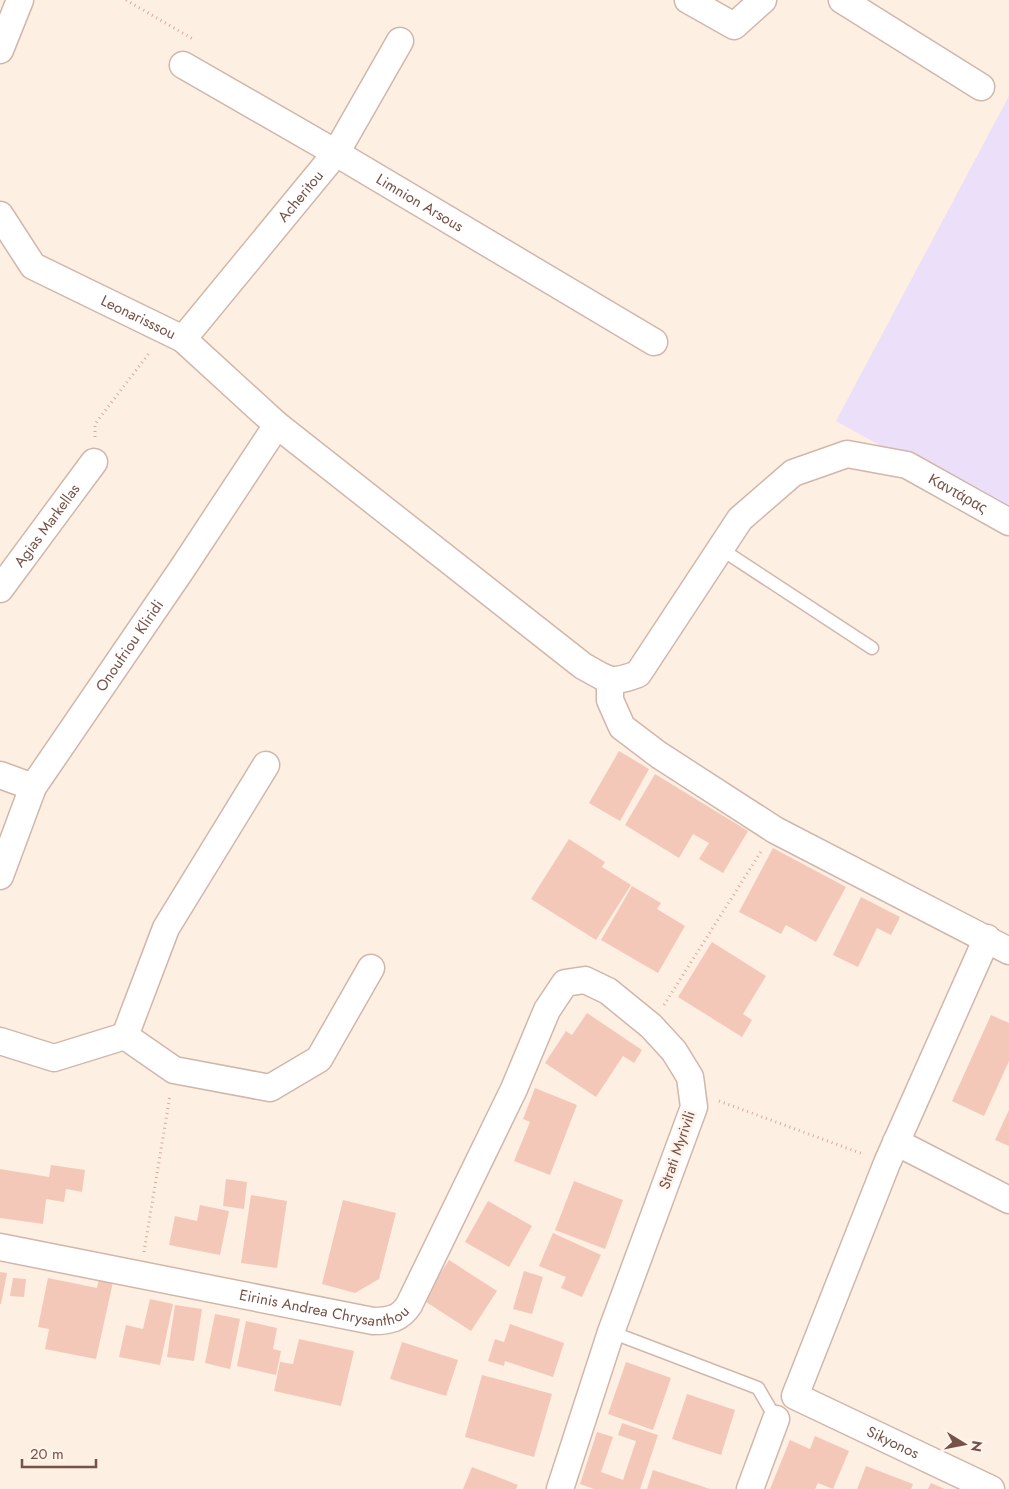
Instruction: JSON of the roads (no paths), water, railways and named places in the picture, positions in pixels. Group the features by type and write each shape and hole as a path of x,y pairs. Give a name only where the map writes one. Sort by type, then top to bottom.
{"street":[{"path":"0,50 20,0"},
{"path":"688,0 734,26 763,0"},
{"path":"842,0 981,87"},
{"name":"Acheritou","path":"174,335 336,154 400,41"},
{"name":"Limnion Arsous","path":"183,65 654,342"},
{"name":"Leonarisssou","path":"0,215 33,266 174,335 277,425 583,666 610,680"},
{"name":"Onoufriou Kliridi","path":"0,876 32,787 182,569 277,425"},
{"name":"Καντάρας","path":"610,680 621,681 638,674 740,519 793,473 847,454 907,465 1009,522"},
{"name":"Agias Markellas","path":"0,589 94,462"},
{"path":"610,680 610,700 622,727 659,756 775,830 1009,951"},
{"path":"125,1036 166,928 266,765"},
{"path":"0,775 32,787"},
{"path":"987,938 892,1153 1009,1200"},
{"path":"125,1036 174,1070 270,1088 319,1059 372,968"},
{"name":"Strati Myrivili","path":"514,1089 547,1010 565,983 584,980 608,991 651,1026 674,1051 690,1077 694,1107 611,1332 560,1489"},
{"path":"0,1041 54,1058 125,1036"},
{"name":"Eirinis Andrea Chrysanthou","path":"0,1247 373,1321 387,1321 397,1318 404,1312 514,1089"},
{"name":"Sikyonos","path":"892,1153 795,1396 991,1489"},
{"path":"750,1489 776,1419"}],"lane":[{"path":"720,549 872,648"},
{"path":"611,1332 758,1388 776,1419"}]}
